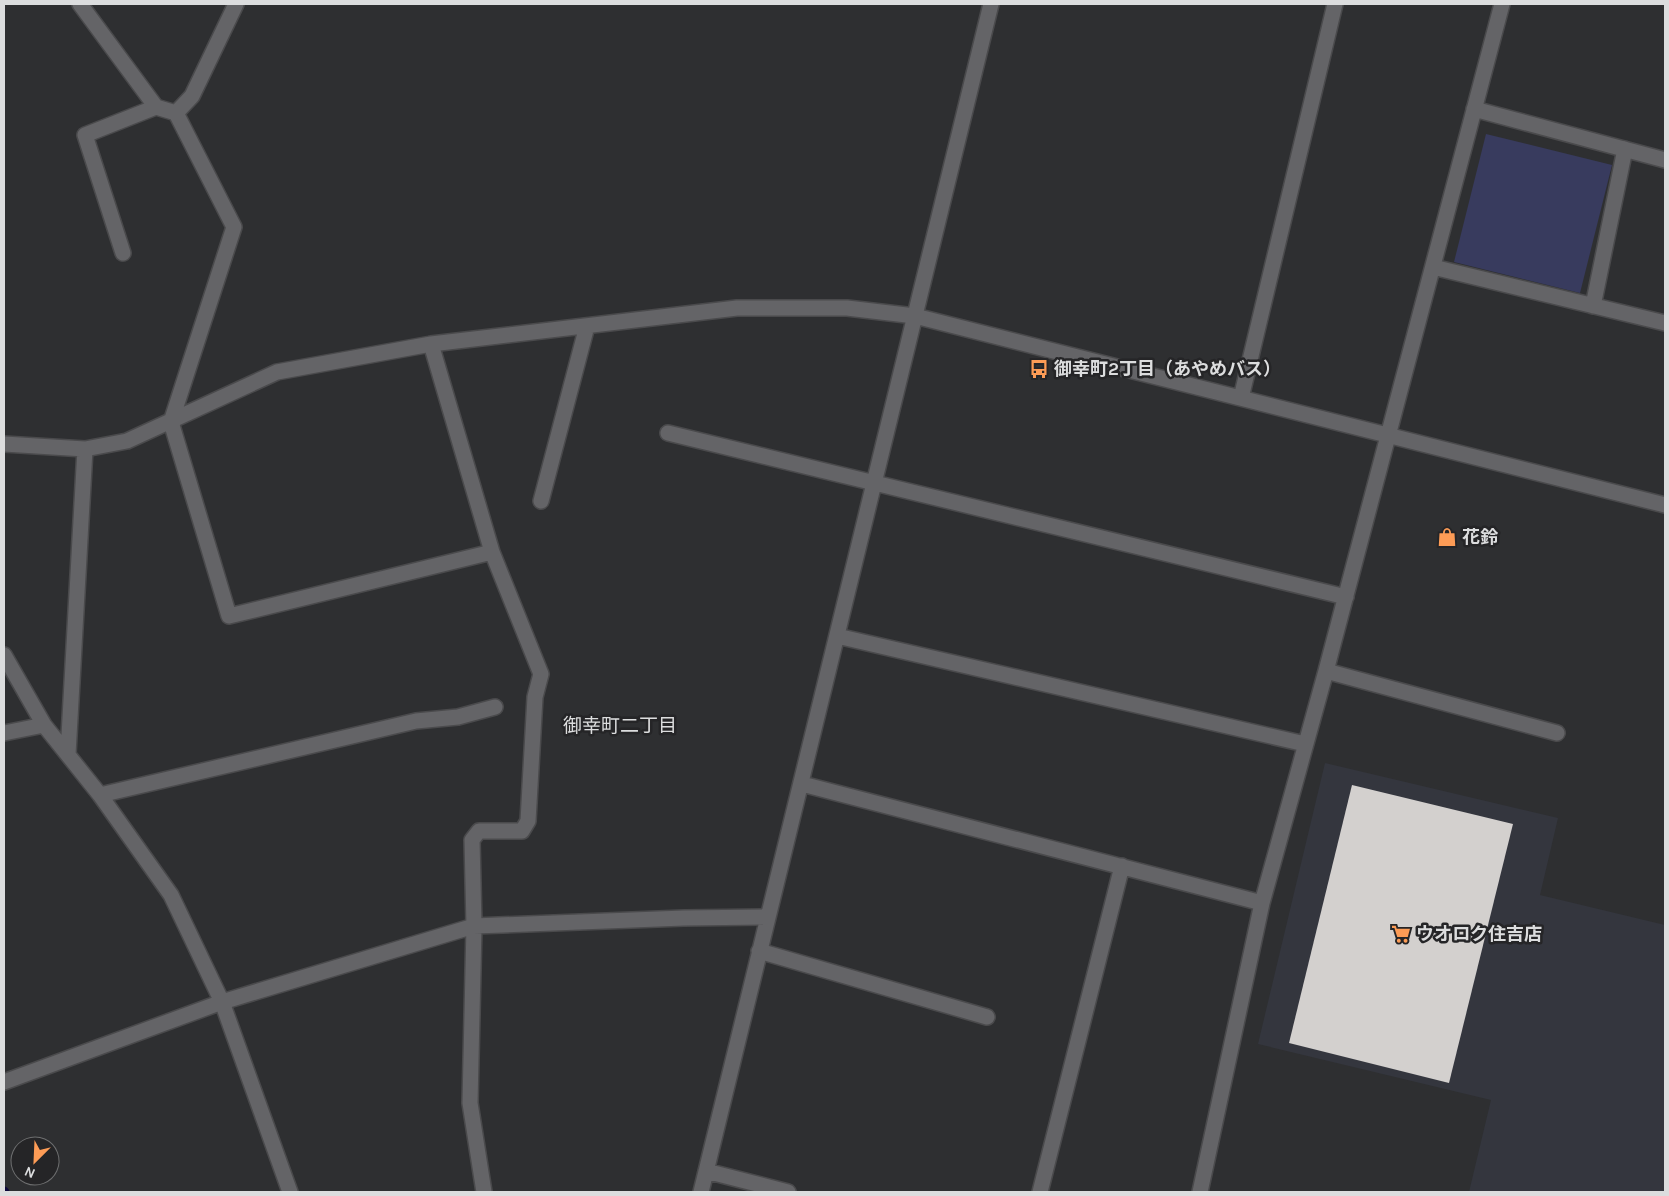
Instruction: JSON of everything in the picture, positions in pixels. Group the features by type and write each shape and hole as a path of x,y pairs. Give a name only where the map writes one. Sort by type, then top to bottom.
{"street":[{"path":"80,4 156,107 176,113 234,227 171,422 230,616 492,552"},
{"path":"176,113 192,96 236,4"},
{"path":"701,1192 991,4"},
{"path":"1241,398 1335,4"},
{"path":"1200,1192 1262,903 1326,671 1502,4"},
{"path":"123,253 85,134 156,107"},
{"path":"1474,109 1665,160"},
{"path":"1593,306 1625,149"},
{"path":"1433,267 1665,323"},
{"path":"4,444 86,449 127,441 277,372 430,344 738,308 847,308 915,316 1665,505"},
{"path":"541,501 587,326"},
{"path":"430,344 492,552 541,674 535,697 528,822 522,831 479,831 472,840 474,926 470,1103 484,1192"},
{"path":"668,433 1346,596"},
{"path":"68,754 86,449"},
{"path":"837,636 1305,744"},
{"path":"4,655 44,725 100,795 171,895 222,1002 290,1192"},
{"path":"1326,671 1557,733"},
{"path":"100,795 416,721 458,717 495,707"},
{"path":"4,733 44,725"},
{"path":"802,784 1262,903"},
{"path":"1040,1192 1122,866"},
{"path":"4,1082 222,1002 474,926 684,918 768,917"},
{"path":"759,951 987,1017"},
{"path":"706,1171 788,1192"}],"shaded area":[{"path":"1486,134 1612,165 1580,293 1454,262"},
{"path":"1325,763 1558,818 1540,895 1665,925 1665,1192 1469,1192 1491,1100 1258,1044"}],"building":[{"name":"ウオロク住吉店","path":"1352,785 1513,824 1449,1083 1289,1043"}],"place":[{"name":"御幸町2丁目（あやめバス）","path":"1039,369"},
{"name":"花鈴","path":"1447,537"},
{"name":"ウオロク住吉店","path":"1401,934"}],"district":[{"name":"御幸町二丁目","path":"620,726"}]}
